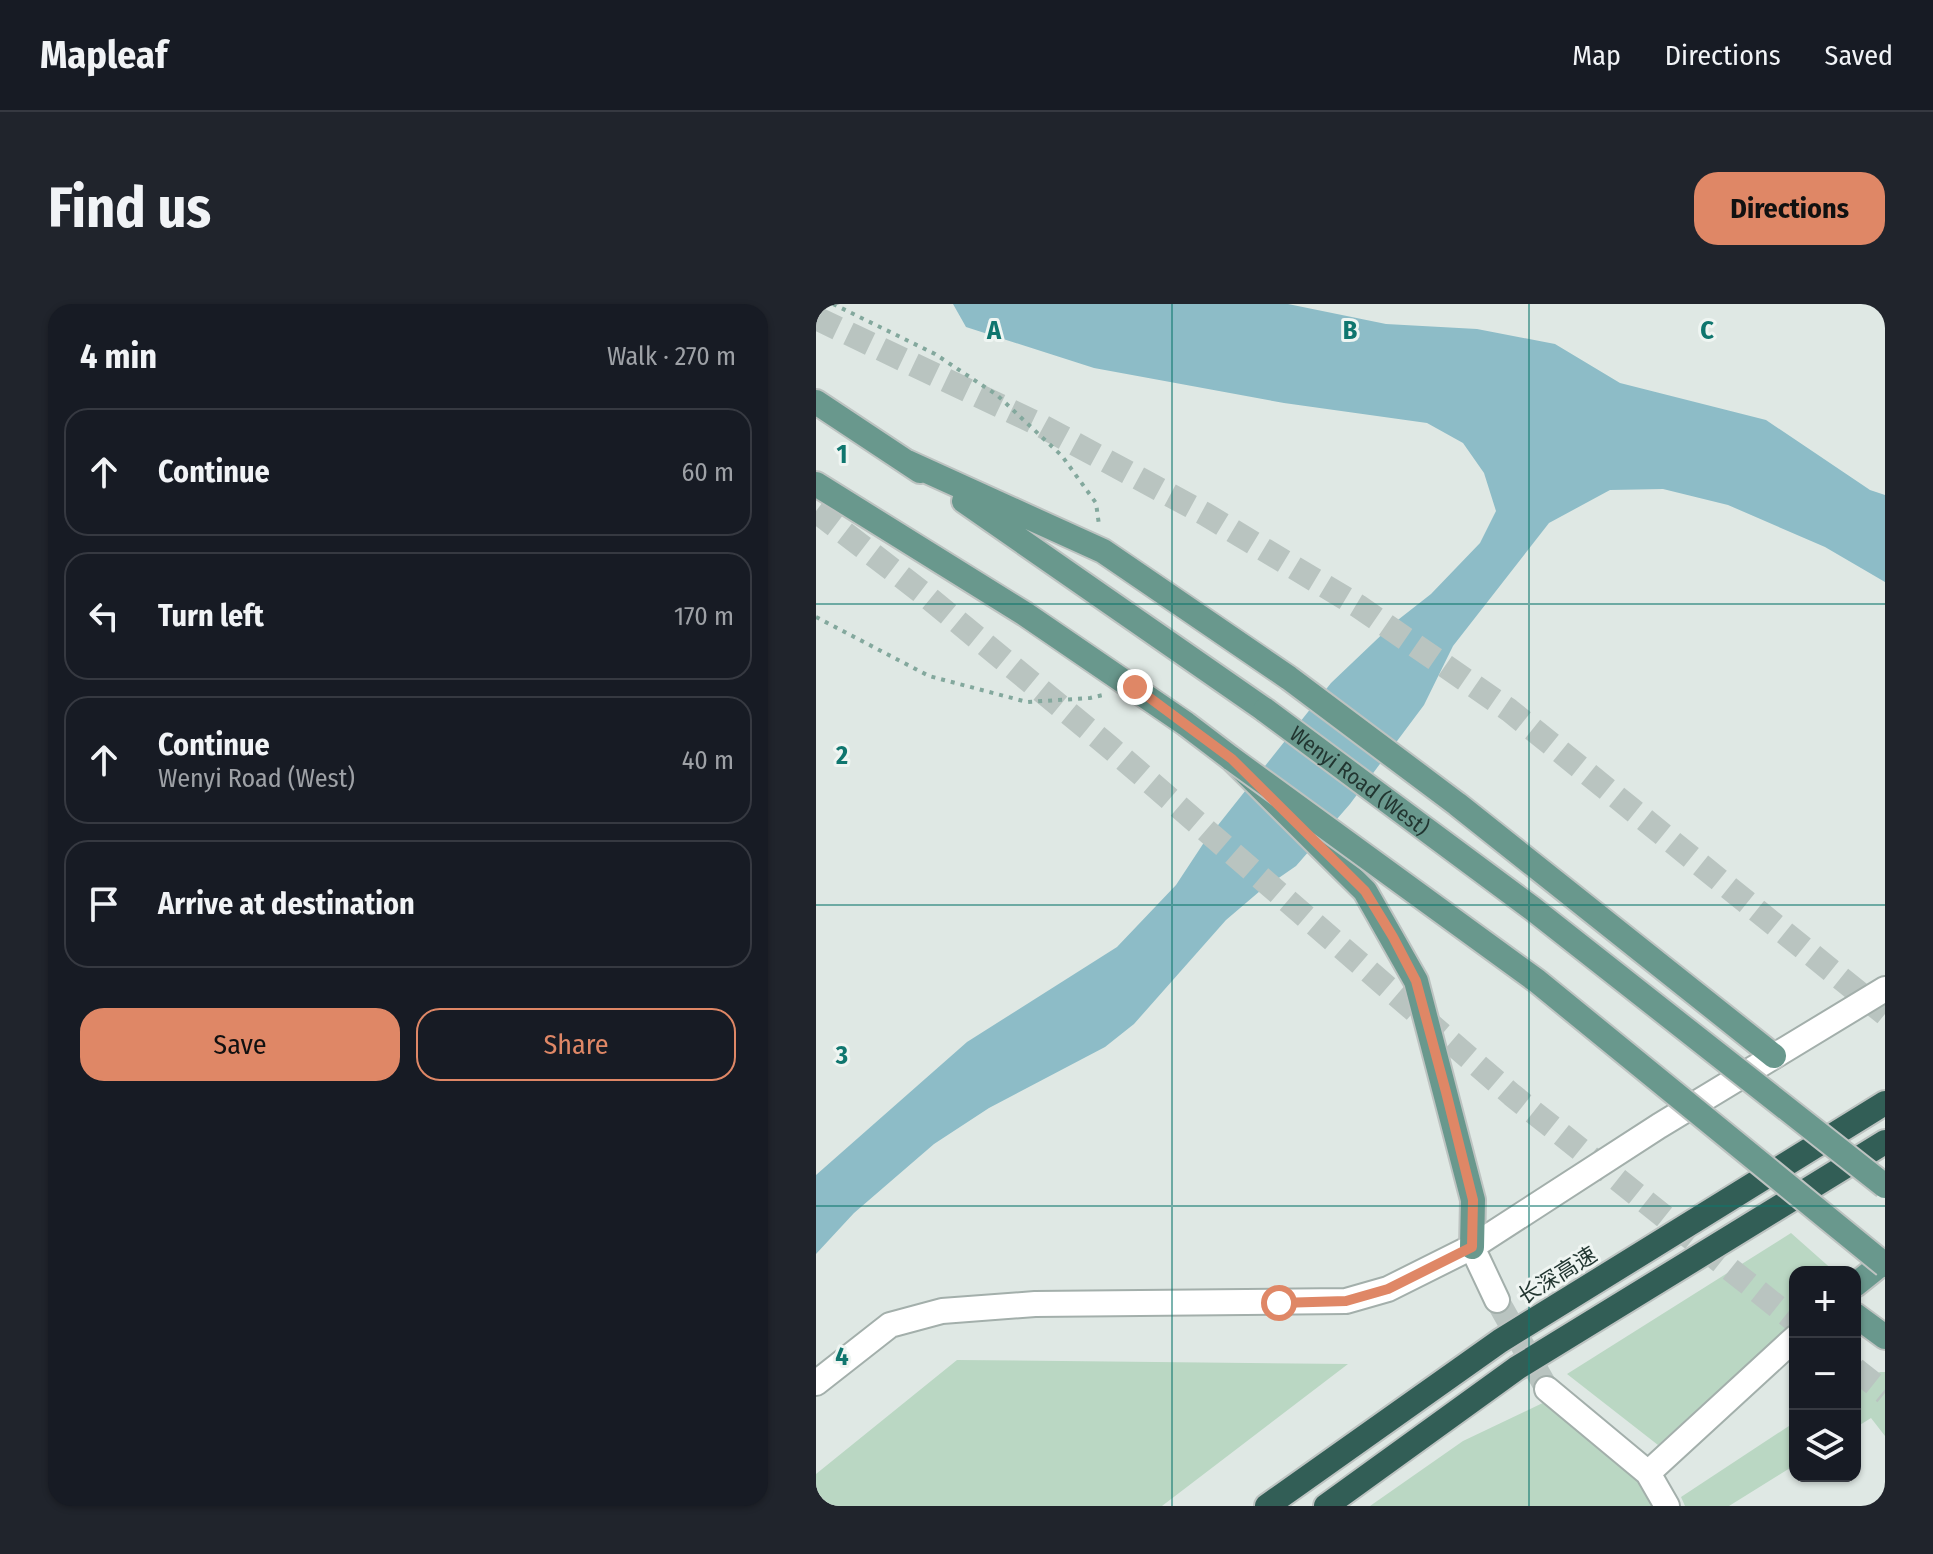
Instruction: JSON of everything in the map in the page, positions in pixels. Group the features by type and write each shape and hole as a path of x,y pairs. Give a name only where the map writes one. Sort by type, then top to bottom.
{"highway":[{"name":"长深高速","path":"1267,1506 1500,1341 1885,1103"},
{"path":"1326,1506 1517,1368 1885,1142"}],"main road":[{"name":"Wenyi Road (West)","path":"816,402 1131,614 1265,710 1533,909 1885,1186"},
{"path":"907,462 1103,551 1289,678 1457,804 1774,1056"},
{"path":"816,484 1025,614 1135,687 1537,981 1885,1263 1861,1281"},
{"path":"1232,759 1365,891 1416,981 1473,1200 1472,1247"},
{"path":"1861,1319 1885,1337"}],"street":[{"path":"816,1383 890,1325 942,1311 1035,1304 1346,1301 1388,1289 1472,1247 1659,1126 1885,989"},
{"path":"1472,1247 1497,1300"},
{"path":"1648,1473 1789,1344"},
{"path":"1547,1389 1648,1473 1667,1506"}],"path":[{"path":"833,304 935,354 997,395 1062,456 1096,503 1103,551"},
{"path":"816,617 929,676 1027,702 1090,698 1135,687"}],"green space":[{"path":"1791,1233 1828,1266 1789,1266 1789,1326 1658,1445 1567,1374"},
{"path":"957,1360 1348,1364 1162,1506 816,1506 816,1474"},
{"path":"1885,1372 1885,1436 1871,1418 1861,1424 1861,1382"},
{"path":"1551,1399 1641,1480 1654,1506 1370,1506 1463,1441"},
{"path":"1789,1426 1789,1469 1729,1506 1685,1506 1681,1497"}],"water":[{"path":"953,304 1288,304 1386,324 1477,329 1555,344 1620,383 1766,420 1870,490 1885,495 1885,582 1825,547 1728,505 1663,489 1610,490 1549,523 1453,646 1424,705 1350,804 1296,866 1226,920 1134,1024 1105,1047 989,1108 934,1144 854,1213 816,1254 816,1175 967,1042 1117,947 1176,885 1203,844 1331,683 1394,623 1431,594 1480,543 1496,511 1484,473 1463,443 1427,423 1284,403 1094,368 966,327"}],"tunnel":[{"path":"816,318 1040,425 1205,514 1358,606 1509,710 1885,1014"},
{"path":"816,511 924,594 1112,749 1512,1095 1789,1316"},
{"path":"1497,1300 1547,1389"},
{"path":"1861,1374 1885,1393"}],"route":[{"path":"1135,687 1232,759 1365,891 1416,981 1473,1200 1472,1247 1388,1289 1346,1301 1279,1303"}]}
